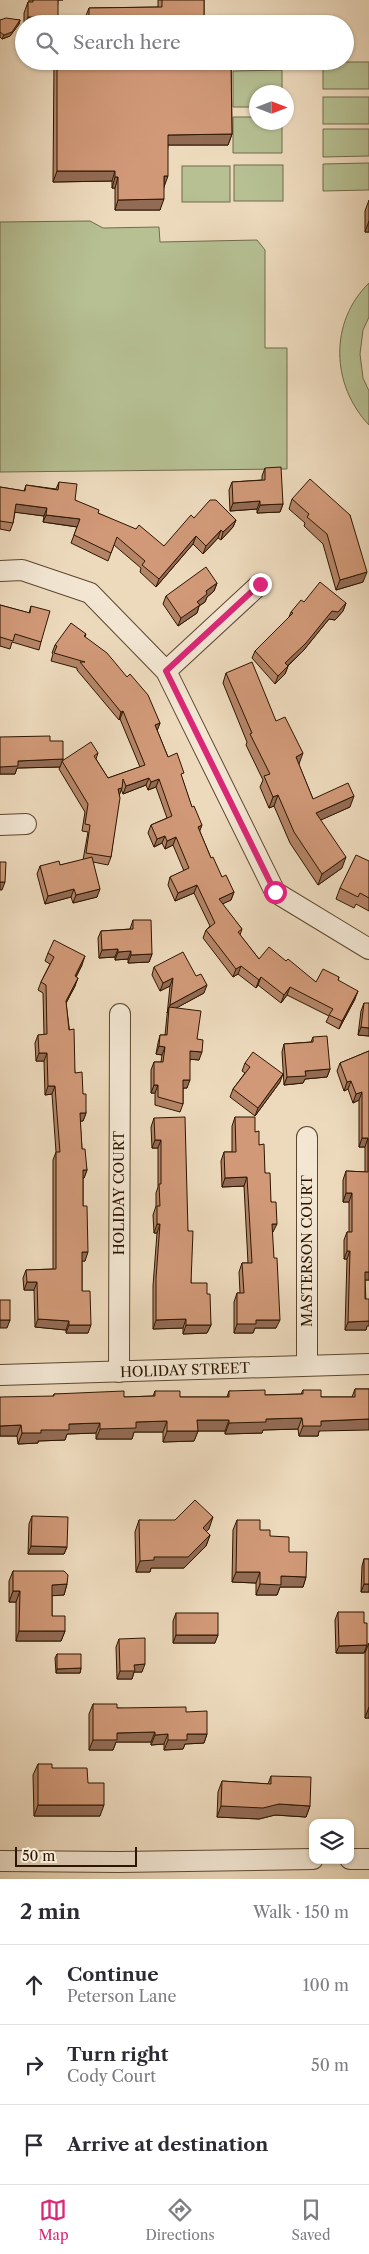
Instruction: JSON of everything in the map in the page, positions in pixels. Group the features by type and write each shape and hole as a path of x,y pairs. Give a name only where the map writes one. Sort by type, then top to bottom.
{"street":[{"path":"0,571 22,570 90,593 166,671 275,892 369,949"},
{"path":"166,671 260,584"},
{"path":"0,826 26,824"},
{"name":"HOLIDAY COURT","path":"119,1372 120,1014"},
{"name":"MASTERSON COURT","path":"307,1137 307,1365"},
{"name":"HOLIDAY STREET","path":"0,1375 369,1364"},
{"path":"354,1859 369,1858"},
{"path":"0,1861 119,1862 309,1859"}],"green space":[{"path":"354,62 369,62 369,89 323,89 323,70 354,70"},
{"path":"282,70 282,85 249,85 249,107 233,107 233,71"},
{"path":"323,97 369,97 369,124 323,124"},
{"path":"233,117 249,117 249,130 282,130 282,153 233,153"},
{"path":"323,129 369,129 369,156 323,157"},
{"path":"369,163 369,190 323,191 323,164"},
{"path":"234,165 283,165 283,201 234,201"},
{"path":"182,166 230,166 230,202 182,202"},
{"path":"90,221 103,228 159,227 160,242 257,240 265,250 265,348 287,348 287,469 0,472 0,222"},
{"path":"369,283 369,317 363,330 360,354 363,378 369,391 369,425 356,409 347,391 342,373 340,354 341,335 347,316 356,299"}],"building":[{"path":"33,0 58,0 58,15 28,15 28,2 33,2"},
{"path":"162,0 204,0 204,15 89,15 89,8 162,7"},
{"path":"6,18 15,19 15,28 12,32 4,35 0,32 0,20"},
{"path":"57,70 231,70 232,134 168,135 168,176 164,176 164,199 118,200 118,177 115,177 115,171 57,171"},
{"path":"281,467 283,504 260,505 260,501 233,503 232,482 265,480 265,468"},
{"path":"310,479 350,515 367,572 340,580 327,534 307,517 309,514 292,499"},
{"path":"59,482 77,484 75,500 99,510 98,513 136,529 139,525 164,546 191,515 194,518 210,500 216,500 236,520 223,532 221,530 206,546 196,536 159,579 142,565 145,561 117,537 111,553 74,535 80,519 46,515 47,508 16,504 13,523 0,521 0,487 25,491 26,485 58,490"},
{"path":"206,567 217,583 206,591 207,594 197,602 200,605 181,618 166,596"},
{"path":"320,582 346,603 338,612 332,611 306,643 285,663 288,666 278,676 255,651 293,613 291,612 301,600 304,602"},
{"path":"0,605 30,613 31,606 50,611 41,642 15,634 13,641 0,637"},
{"path":"71,623 86,634 84,636 107,653 127,677 130,674 148,695 160,723 155,725 168,757 177,753 184,773 181,774 192,807 194,806 202,825 198,827 211,858 213,857 222,877 226,875 234,892 219,899 242,929 238,932 259,959 269,947 286,961 288,959 316,982 323,969 339,977 338,980 358,991 342,1021 329,1015 333,1009 290,987 284,995 261,977 259,980 241,966 236,969 206,930 215,923 197,885 178,893 170,877 189,868 176,837 167,841 165,836 157,839 151,825 172,816 159,779 151,782 149,778 126,786 123,779 122,788 118,789 120,798 111,857 86,853 90,825 85,824 88,804 62,761 91,742 98,753 94,756 108,778 145,765 123,711 121,712 80,662 85,662 54,653 57,646 55,645"},
{"path":"252,662 276,721 285,717 303,753 296,757 313,799 348,783 354,796 316,813 346,857 322,874 294,832 278,795 273,797 264,776 270,774 250,734 252,733 226,673"},
{"path":"50,736 50,741 63,741 63,759 18,761 18,766 0,767 0,737"},
{"path":"356,855 369,861 369,898 360,893 358,897 340,888"},
{"path":"92,857 100,889 76,895 74,889 48,896 40,866 59,861 60,865"},
{"path":"0,862 6,862 5,882 0,882"},
{"path":"133,920 151,920 152,954 131,955 131,951 118,952 118,949 102,950 101,931 133,929"},
{"path":"54,940 85,956 75,976 78,978 66,1001 69,1030 74,1029 75,1073 82,1072 83,1094 86,1094 86,1113 80,1113 82,1149 85,1149 87,1170 83,1170 83,1206 87,1206 88,1252 82,1252 82,1291 90,1291 91,1325 69,1325 69,1321 38,1319 37,1282 27,1282 26,1270 56,1269 56,1152 60,1152 55,1086 48,1086 47,1053 39,1053 38,1035 47,1034 46,985 41,982 54,957 48,953"},
{"path":"183,952 196,976 201,974 207,985 170,1005 173,978 163,983 154,967"},
{"path":"364,1003 369,1003 369,1028 361,1027"},
{"path":"169,1007 201,1011 197,1039 203,1040 202,1052 190,1051 190,1080 183,1080 183,1104 158,1097 158,1085 154,1085 154,1062 163,1062 165,1047 159,1046 160,1035 167,1035"},
{"path":"327,1036 330,1069 305,1071 306,1076 287,1077 284,1044 313,1042 313,1037"},
{"path":"369,1051 369,1272 365,1272 365,1299 369,1299 369,1321 348,1322 350,1251 347,1251 347,1232 352,1232 352,1193 346,1193 346,1171 368,1172 368,1138 362,1138 362,1092 356,1094 351,1081 347,1082 340,1063"},
{"path":"253,1052 283,1074 258,1108 233,1089 250,1067 245,1063"},
{"path":"185,1117 188,1231 193,1231 191,1283 207,1283 207,1294 210,1294 211,1325 186,1325 186,1319 156,1320 156,1278 160,1224 157,1224 157,1206 160,1206 161,1140 155,1140 154,1118"},
{"path":"235,1117 255,1117 255,1132 259,1131 259,1145 264,1144 265,1173 270,1173 271,1202 276,1202 277,1224 272,1224 274,1258 277,1258 280,1320 256,1320 256,1324 237,1324 237,1293 244,1293 242,1263 252,1263 247,1177 225,1178 224,1152 236,1152"},
{"path":"0,1300 10,1300 10,1320 0,1320"},
{"path":"355,1389 369,1389 369,1419 321,1421 321,1426 303,1426 302,1418 266,1419 266,1422 229,1423 229,1420 197,1420 198,1431 167,1431 167,1421 136,1422 136,1428 100,1429 100,1423 69,1424 69,1430 41,1430 41,1433 22,1433 21,1425 0,1426 0,1397 54,1396 54,1394 124,1391 124,1397 155,1396 155,1391 180,1391 180,1397 229,1397 229,1391 265,1390 265,1395 303,1394 303,1390 321,1390 321,1397 355,1397"},
{"path":"195,1500 213,1517 203,1528 210,1535 188,1557 154,1557 154,1560 140,1561 139,1520 175,1520"},
{"path":"32,1516 68,1517 67,1547 31,1546"},
{"path":"237,1520 260,1520 260,1530 270,1530 270,1536 289,1537 289,1552 307,1552 306,1577 281,1576 281,1585 260,1584 260,1572 236,1572"},
{"path":"364,1559 369,1559 369,1584 364,1584"},
{"path":"13,1571 64,1571 68,1575 67,1584 52,1585 52,1616 65,1616 65,1631 19,1631 20,1591 13,1591"},
{"path":"338,1612 364,1612 364,1623 367,1623 367,1645 339,1646"},
{"path":"176,1613 218,1613 218,1635 176,1635"},
{"path":"145,1638 145,1664 134,1665 135,1671 120,1671 119,1639"},
{"path":"57,1654 81,1654 81,1668 57,1669"},
{"path":"93,1704 117,1704 117,1708 186,1707 186,1712 207,1711 207,1734 187,1734 187,1740 168,1740 168,1734 155,1735 155,1732 117,1733 117,1740 93,1740"},
{"path":"38,1764 52,1764 52,1768 87,1768 88,1783 104,1783 104,1805 38,1805"},
{"path":"271,1776 311,1777 310,1806 279,1804 263,1808 221,1806 222,1781 271,1784"}],"route":[{"path":"260,584 166,671 275,892"}]}
